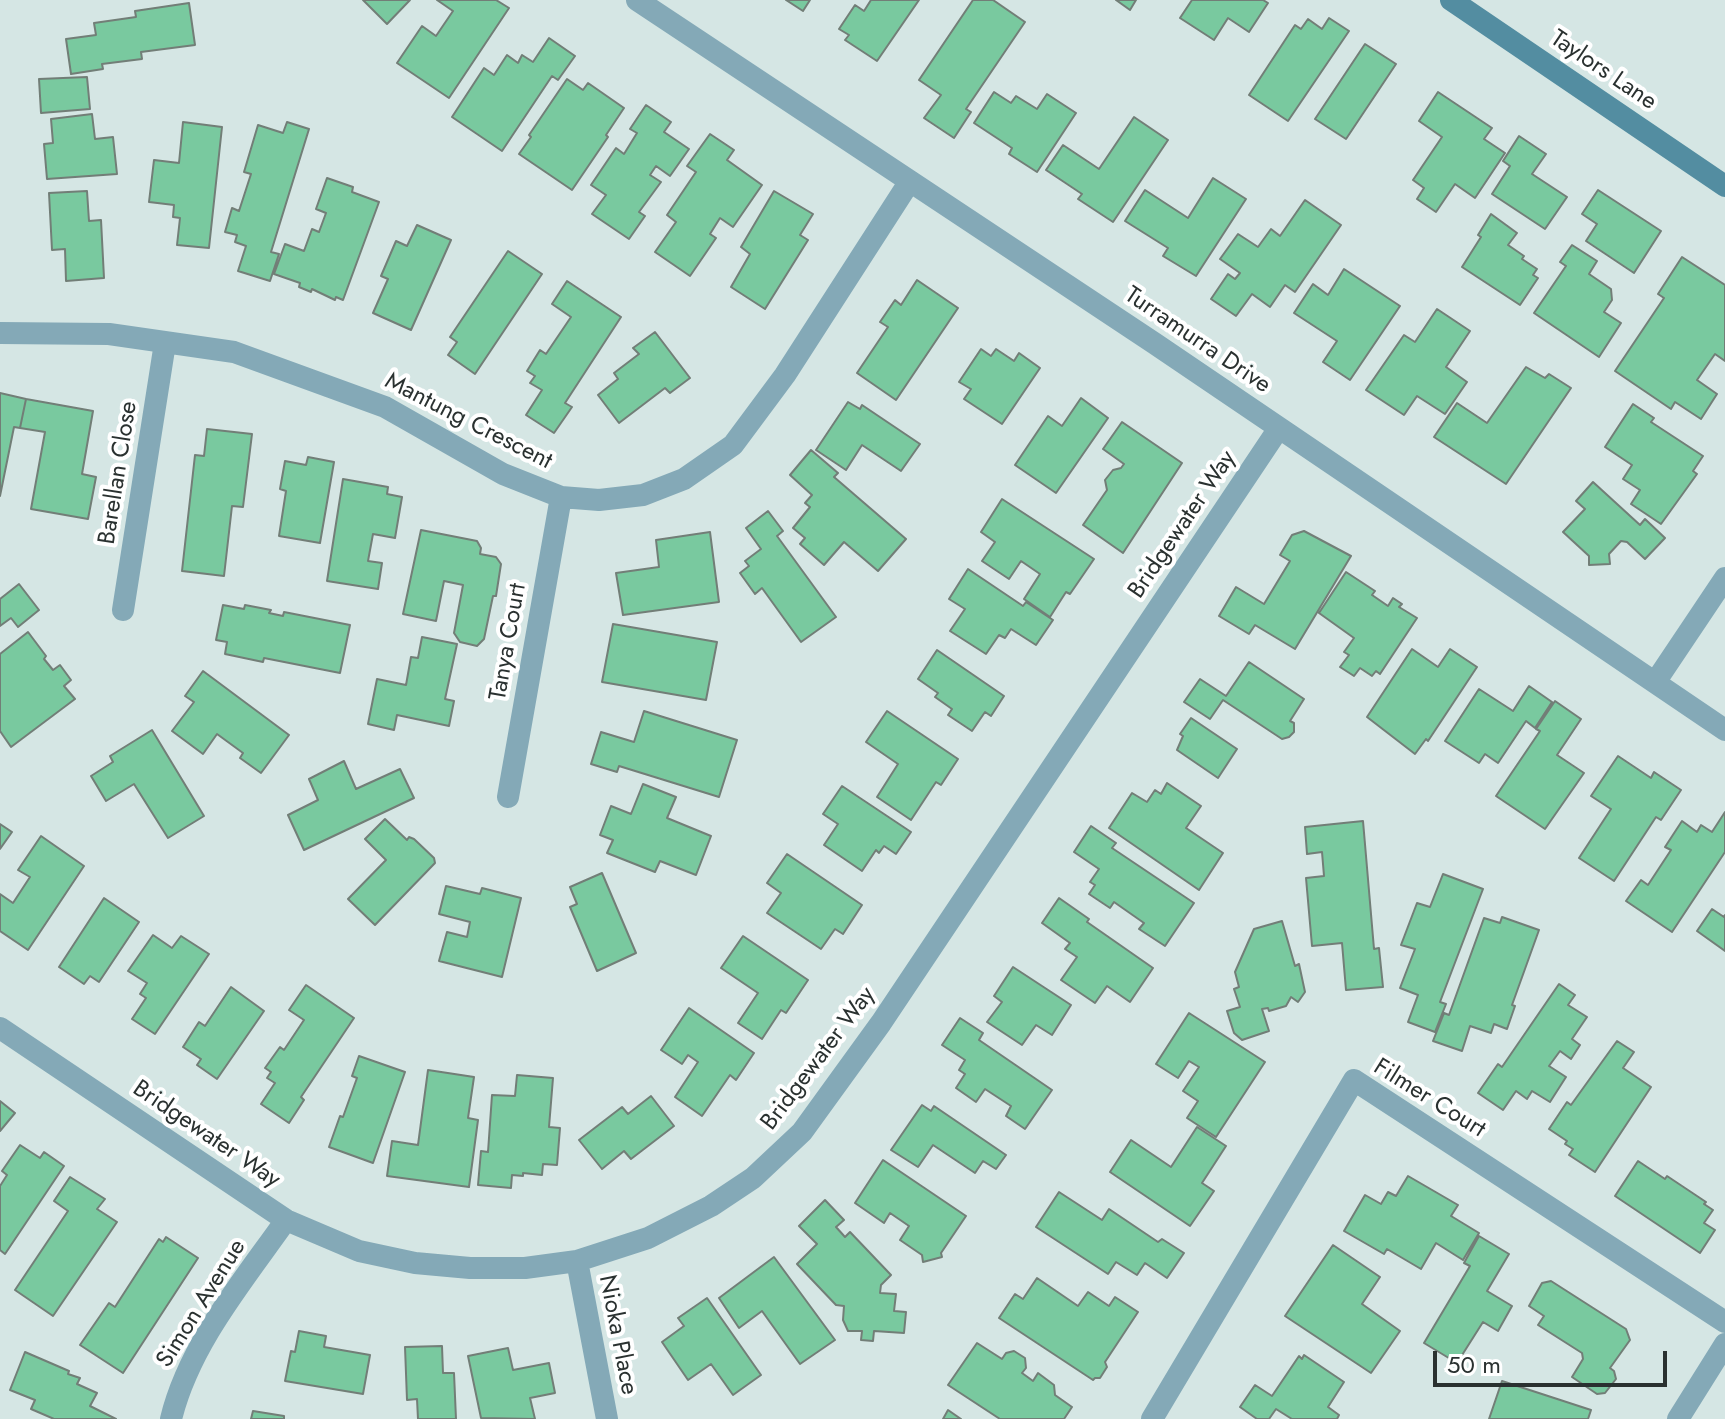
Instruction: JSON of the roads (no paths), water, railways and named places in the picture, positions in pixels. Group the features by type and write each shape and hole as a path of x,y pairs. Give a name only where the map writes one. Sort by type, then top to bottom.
{"main road":[{"name":"Taylors Lane","path":"1451,0 1725,186"}],"street":[{"name":"Turramurra Drive","path":"637,0 1725,730"},
{"name":"Mantung Crescent","path":"0,333 109,334 234,352 385,407 503,474 561,497 599,500 643,495 684,479 733,445 785,375 910,181"},
{"name":"Barellan Close","path":"123,610 165,343"},
{"name":"Bridgewater Way","path":"0,1028 286,1220 359,1251 415,1263 470,1268 525,1268 577,1261 648,1238 711,1206 753,1178 802,1132 881,1023 1279,428"},
{"name":"Tanya Court","path":"508,797 561,497"},
{"path":"1656,681 1725,578"},
{"name":"Filmer Court","path":"1152,1419 1354,1080 1725,1322"},
{"name":"Simon Avenue","path":"171,1419 176,1398 195,1356 286,1220"},
{"name":"Nioka Place","path":"577,1261 607,1419"},
{"path":"1678,1419 1725,1344"}]}
